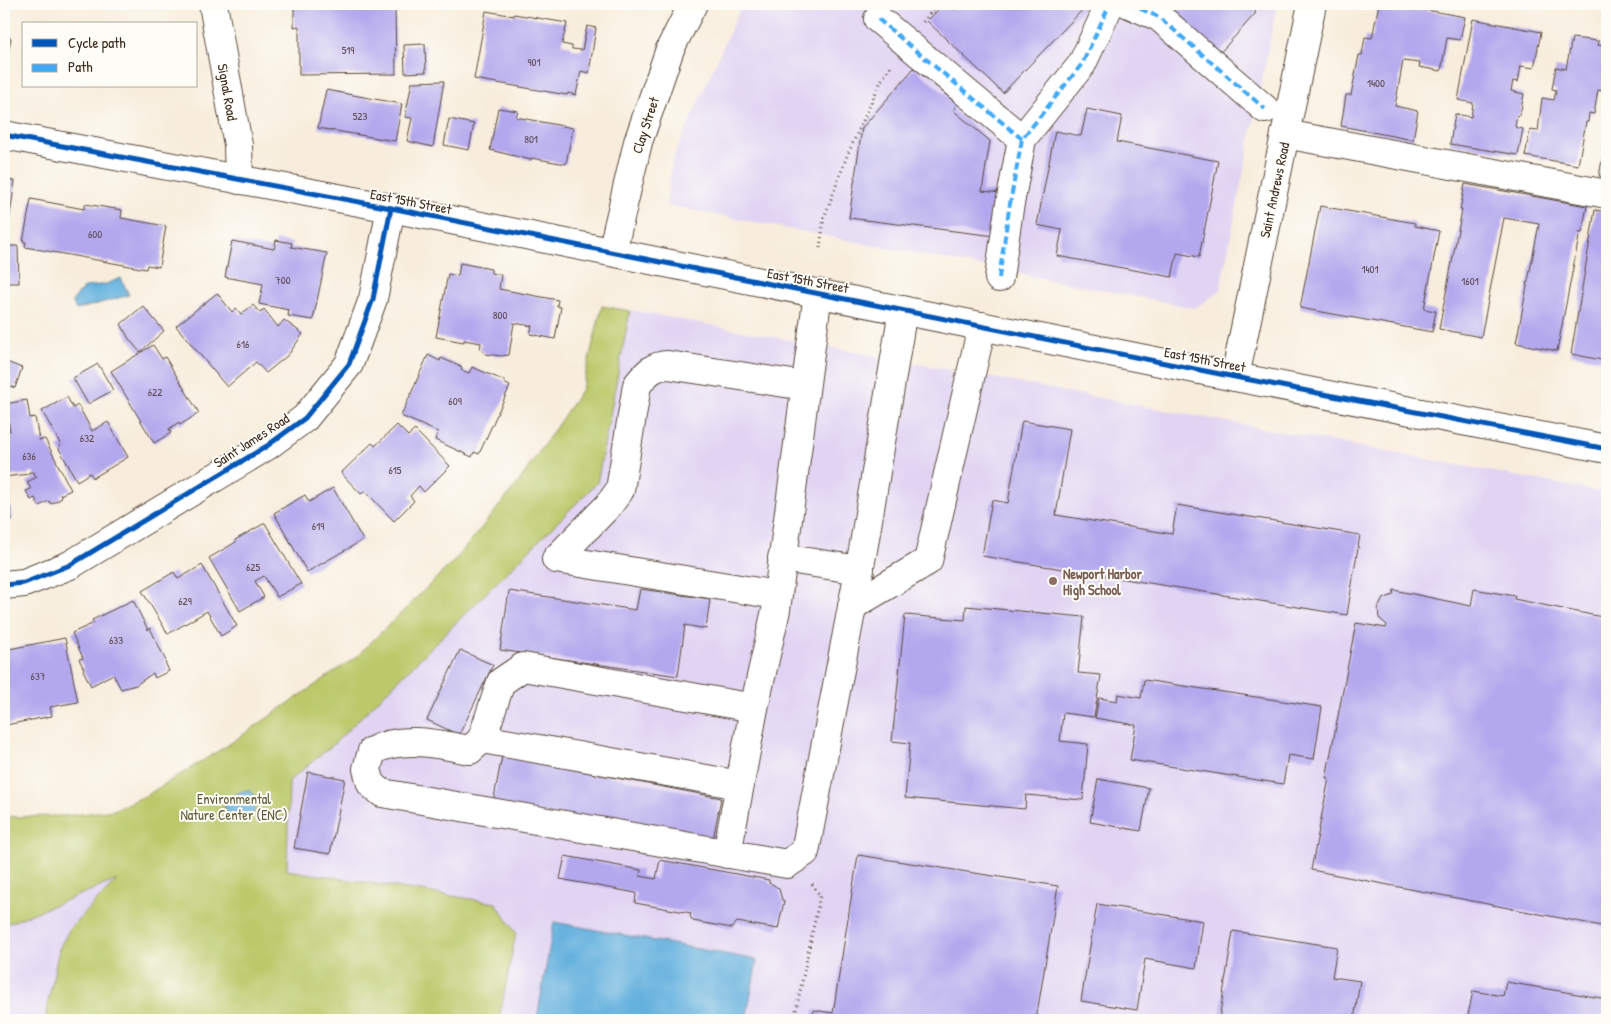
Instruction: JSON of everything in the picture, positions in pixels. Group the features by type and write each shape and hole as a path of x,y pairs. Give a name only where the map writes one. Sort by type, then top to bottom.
{"street":[{"name":"Signal Road","path":"213,4 238,145 239,180"},
{"name":"Clay Street","path":"612,252 638,142 670,49 693,4"},
{"path":"999,278 1022,139 1082,64 1110,4"},
{"path":"1129,4 1159,17 1265,109"},
{"name":"Saint Andrews Road","path":"1235,376 1312,4"},
{"path":"878,19 1022,139"},
{"path":"1285,134 1607,194"},
{"name":"East 15th Street","path":"4,135 391,208 1607,449"},
{"name":"Saint James Road","path":"4,585 24,583 70,565 267,446 305,418 349,364 373,299 391,208"},
{"path":"727,854 754,708 776,610 818,293"},
{"path":"754,708 523,668 501,682 482,739 470,750 420,741 381,746 372,751 367,769 371,784 382,793 787,864 805,852 860,570 903,310"},
{"path":"852,606 928,561 982,326"},
{"path":"777,595 556,560 608,506 620,490 638,385 654,367 668,365 806,386"},
{"path":"782,558 860,570"},
{"path":"482,739 740,786"}],"path":[{"path":"820,248 824,218 847,156 881,81 906,43 938,4"},
{"path":"794,1020 820,896 795,858"}],"shaded area":[{"path":"742,4 1277,4 1220,291 1195,308 666,205 673,159"},
{"name":"Newport Harbor High School","path":"630,310 1607,493 1607,1020 4,1020 4,925 118,879 287,870 289,781 335,743 597,483"}],"green space":[{"name":"Environmental Nature Center (ENC)","path":"602,306 630,311 597,483 335,743 289,781 287,870 496,903 516,933 499,1020 47,1020 46,1012 59,949 70,928 117,880 4,925 4,817 64,816 114,810 147,795 228,745 356,657 455,560 518,483 582,389"}],"water":[{"path":"121,278 129,295 76,310 72,301 85,287 106,284"},
{"path":"249,790 255,798 254,813 243,820 231,820 224,807 234,795"},
{"path":"554,922 757,960 746,1020 551,1020 537,1018"}],"building":[{"path":"395,4 396,74 299,75 299,26 294,27 294,6"},
{"path":"944,4 949,4 955,10 961,4 1088,4 1003,93 927,21"},
{"path":"1176,4 1256,4 1255,14 1218,55 1169,11"},
{"path":"1379,4 1465,17 1460,40 1447,38 1441,71 1419,67 1420,63 1403,61 1395,106 1418,111 1413,140 1341,126 1346,95 1351,95 1359,55 1362,55 1365,37 1372,38"},
{"path":"486,11 567,23 562,44 572,46 572,49 582,50 587,26 596,28 589,73 581,71 576,95 474,79"},
{"path":"1473,19 1541,32 1534,68 1521,66 1518,82 1513,81 1511,91 1524,94 1520,115 1517,115 1515,127 1523,129 1518,155 1450,144 1455,114 1471,117 1473,103 1458,100"},
{"path":"4,37 11,38 5,71 4,71"},
{"path":"1572,38 1599,41 1598,45 1607,47 1607,81 1603,81 1602,91 1598,90 1594,114 1589,113 1578,165 1525,156 1530,130 1538,131 1542,98 1554,100 1556,90 1552,89 1556,67 1566,69"},
{"path":"425,44 426,72 405,73 404,45"},
{"path":"914,68 956,103 954,111 990,141 982,191 1001,193 995,236 849,218 862,128"},
{"path":"444,81 433,147 407,141 412,118 405,117 412,82"},
{"path":"326,90 402,104 395,141 318,128"},
{"path":"498,108 518,111 516,117 573,128 566,164 531,158 531,160 490,150"},
{"path":"1087,109 1122,116 1117,142 1218,161 1199,257 1177,253 1172,277 1057,256 1062,230 1037,225 1055,131 1081,136"},
{"path":"449,119 474,124 469,150 444,145"},
{"path":"1607,139 1607,177 1599,176"},
{"path":"4,179 15,181 7,235 4,235"},
{"path":"1465,184 1587,206 1582,233 1580,232 1557,351 1516,343 1539,224 1504,218 1481,337 1439,329 1462,210 1460,210"},
{"path":"31,199 84,209 85,204 122,210 121,218 166,226 159,267 147,265 146,269 25,247 26,242 23,242"},
{"path":"1320,206 1415,223 1415,226 1439,231 1424,309 1436,311 1432,332 1300,308"},
{"path":"1595,210 1607,212 1607,361 1571,354"},
{"path":"276,240 292,243 291,247 327,253 313,320 288,316 289,310 259,304 263,284 225,277 232,241 274,249"},
{"path":"4,246 18,246 19,283 4,283"},
{"path":"460,263 491,269 491,273 501,275 499,289 558,300 557,306 561,307 555,339 530,334 532,326 514,323 509,355 501,356 486,354 480,349 481,343 436,337 448,274 458,276"},
{"path":"217,293 232,312 236,308 241,314 253,305 260,313 264,309 278,327 284,320 303,334 288,355 266,373 256,362 227,387 176,326"},
{"path":"143,306 164,331 140,352 129,339 121,324"},
{"path":"153,345 162,359 165,357 199,413 180,425 179,422 169,429 171,433 154,443 111,371"},
{"path":"428,355 440,361 441,358 462,367 461,370 469,373 472,367 505,381 504,383 510,386 479,454 474,452 472,457 435,440 438,432 401,416"},
{"path":"4,361 22,368 15,388 7,385 4,388"},
{"path":"98,364 113,390 88,404 73,378"},
{"path":"67,397 73,408 78,405 92,431 108,422 128,457 93,478 90,473 77,481 58,447 61,445 42,411"},
{"path":"27,400 30,418 35,417 39,440 45,439 71,490 60,495 62,498 51,504 49,501 39,506 35,498 31,500 26,491 31,489 27,482 37,477 33,472 4,477 4,432 10,431 5,404"},
{"path":"1022,421 1070,429 1056,515 1172,534 1177,505 1360,535 1347,615 982,556 992,500 1008,503"},
{"path":"397,425 408,436 415,430 450,466 424,492 419,486 410,496 414,501 394,521 365,491 361,494 341,473 372,443 375,446"},
{"path":"4,484 5,488 7,487 12,520 4,521"},
{"path":"333,488 363,540 307,572 274,513 305,495 309,502"},
{"path":"265,523 301,584 277,597 264,576 255,581 264,597 240,611 209,558"},
{"path":"202,565 237,626 221,636 207,611 168,634 142,591 174,572 178,579"},
{"path":"640,589 710,599 706,629 685,625 678,676 500,650 509,591 636,610"},
{"path":"1474,589 1515,596 1514,599 1607,618 1607,927 1311,870 1329,778 1326,778 1356,623 1386,628 1387,625 1379,618 1378,608 1383,599 1393,595 1394,590 1471,606"},
{"path":"133,600 148,630 150,628 169,671 155,678 153,673 136,685 121,689 113,674 91,686 79,659 83,658 72,633 94,623 92,620"},
{"path":"966,606 1084,617 1078,673 1101,675 1094,717 1063,713 1060,741 1088,744 1083,800 1026,795 1025,809 905,798 910,743 892,741 905,615 965,620"},
{"path":"65,638 78,702 50,707 52,716 6,725 4,716 4,650"},
{"path":"460,650 493,665 459,735 427,720"},
{"path":"1144,680 1322,707 1314,759 1288,755 1283,784 1130,760 1136,725 1095,718 1099,698 1117,701 1118,694 1141,698"},
{"path":"502,756 721,798 712,844 493,803"},
{"path":"308,772 345,779 330,854 294,848"},
{"path":"1098,779 1149,788 1141,831 1090,822"},
{"path":"858,855 1058,886 1036,1020 812,1020 814,1010 833,1013"},
{"path":"565,856 641,870 640,876 656,879 660,860 769,880 769,883 779,889 784,901 778,929 737,922 732,928 693,921 690,916 691,913 635,903 636,893 560,879"},
{"path":"1097,904 1203,921 1196,968 1145,959 1137,1010 1081,1001"},
{"path":"1233,931 1337,947 1332,977 1360,981 1354,1020 1219,1020"},
{"path":"1506,982 1607,999 1607,1020 1467,1020 1473,991 1503,996"}],"marked path":[{"path":"999,278 1022,139 1082,64 1110,4"},
{"path":"1129,4 1159,17 1265,109"},
{"path":"878,19 1022,139"}],"cycle path":[{"path":"4,135 391,208 1235,377 1607,449"},
{"path":"4,585 24,583 70,565 267,446 305,418 349,364 373,299 391,208"}],"place":[{"name":"Newport Harbor High School","path":"1053,581"}]}
